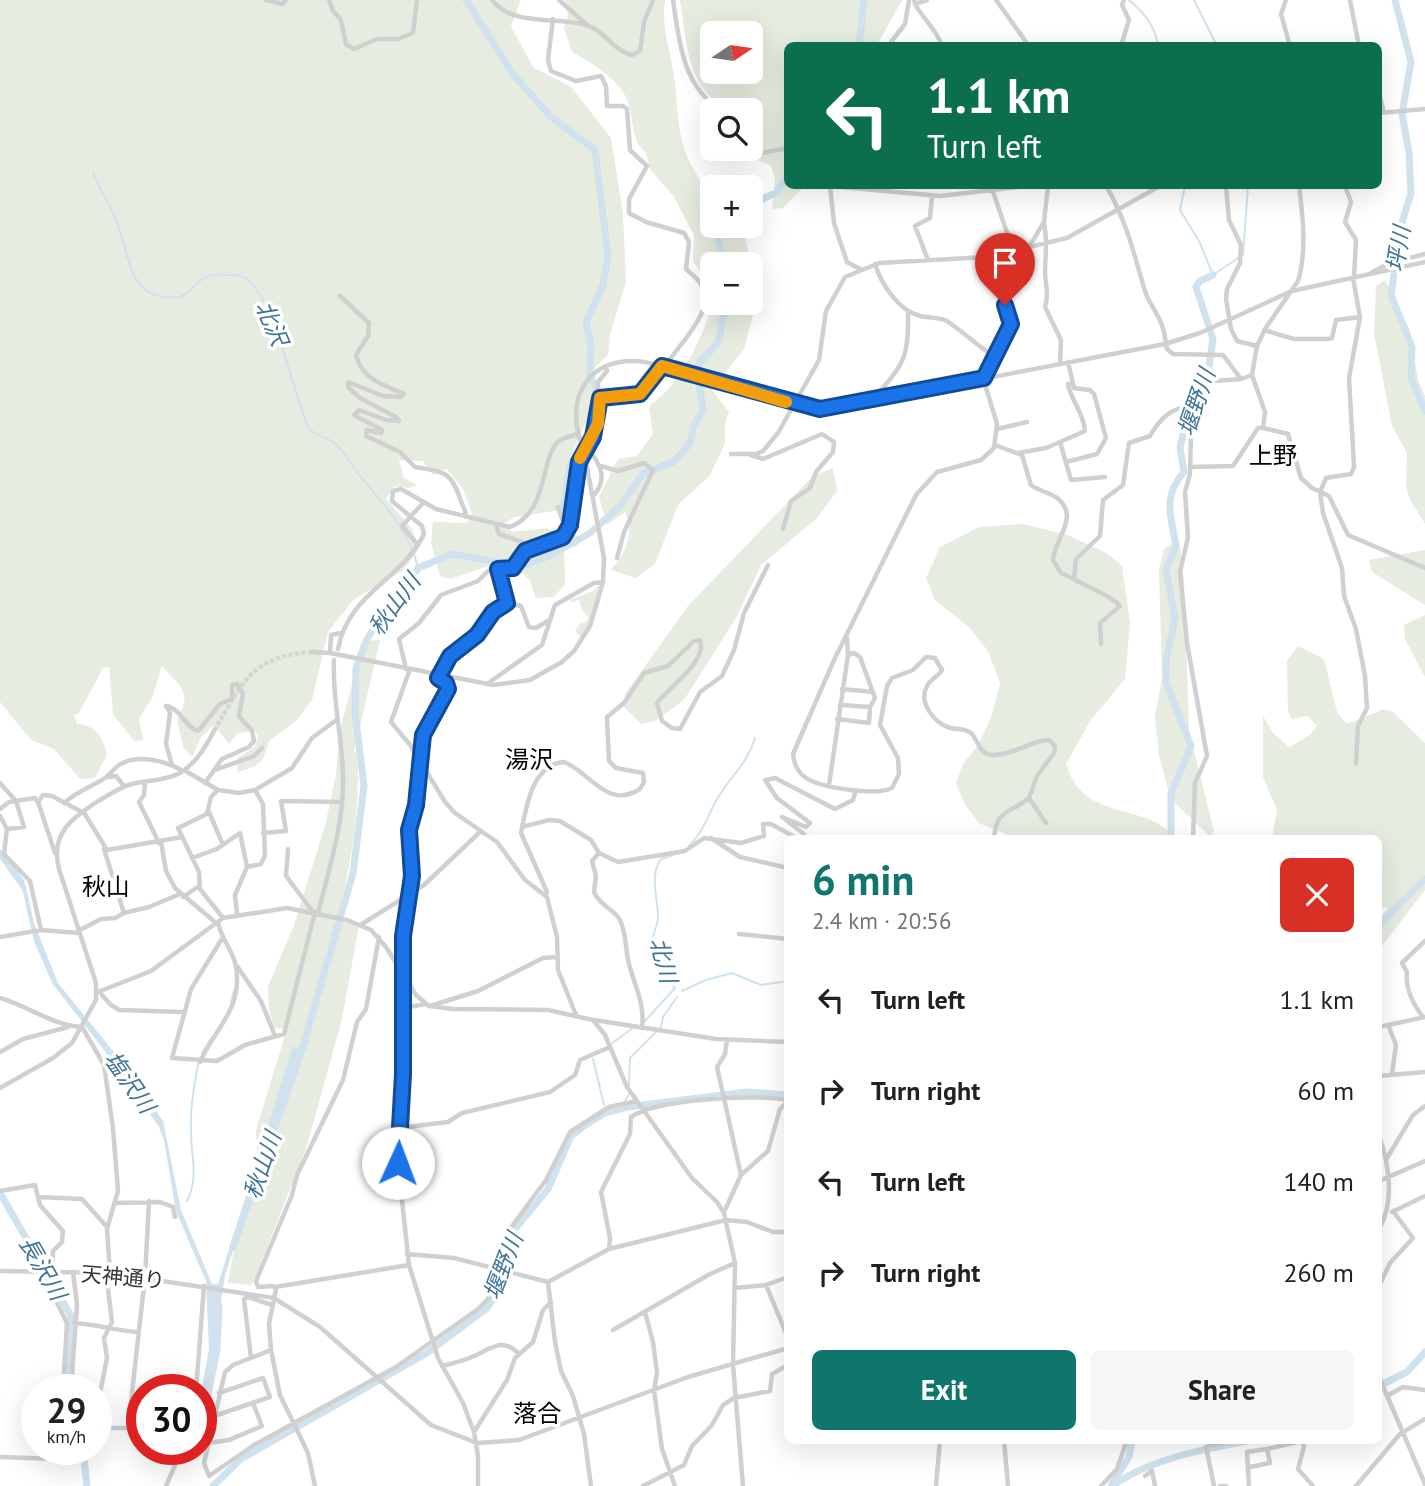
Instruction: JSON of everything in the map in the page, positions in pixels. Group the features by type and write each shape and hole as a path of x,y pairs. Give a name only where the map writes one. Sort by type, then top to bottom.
{"street":[{"path":"266,0 274,4 283,4 286,0"},
{"path":"329,0 333,11 341,20 346,44 354,50 377,39 398,40 413,33 416,0"},
{"path":"492,0 511,15 587,25"},
{"path":"559,0 619,50 636,54 642,46 644,22 653,0"},
{"path":"673,0 692,84 703,98"},
{"path":"913,1 927,0"},
{"path":"996,0 1026,42"},
{"path":"1122,42 1129,20 1124,0"},
{"path":"1286,0 1281,14 1289,42"},
{"path":"1350,0 1358,42"},
{"path":"891,42 905,24 913,1"},
{"path":"913,1 924,22 939,36 941,42"},
{"path":"553,19 548,60 551,71 576,81 601,76 606,86 607,106 623,106 627,109 630,150 647,166 629,199 629,213 684,233 689,242 686,269 704,289 706,305 703,314 640,394 600,398"},
{"path":"1384,112 1425,109"},
{"path":"763,153 784,149"},
{"path":"830,189 834,223 847,262 860,269"},
{"path":"861,189 932,196 992,189 1013,250"},
{"path":"1048,189 1044,222 1048,243 1045,276 1049,293 1045,307 1061,340 1060,364"},
{"path":"1108,189 1120,209 1127,237 1140,266 1144,290 1162,323 1165,344 1173,354 1226,357 1241,379"},
{"path":"731,454 763,451 770,444 819,360 826,311 845,277 875,264 986,257 1048,243 1079,234 1155,189"},
{"path":"1226,189 1229,220 1239,239 1240,257 1227,289 1230,319 1237,341 1257,346"},
{"path":"1263,428 1265,412 1252,375 1257,346 1264,330 1298,281 1303,261 1299,189"},
{"path":"1346,189 1351,202 1345,222 1356,240 1354,278 1360,317 1349,377 1354,467 1350,474 1326,478 1320,492 1327,531 1342,568 1344,596 1356,629 1365,676 1367,708 1358,726 1356,764"},
{"path":"928,260 915,226 930,218 932,196"},
{"path":"995,835 1003,813 1029,798 1037,776 1054,753 1054,743 1043,739 1020,751 993,755 981,750 970,733 946,726 925,705 926,686 942,670 938,660 931,656 913,670 895,675 887,686 880,725 898,758 897,781 892,788 884,791 856,790 804,777 794,763 793,754 800,733 846,637 897,532 924,484 943,469 981,460 995,445 997,429 984,378 1011,324 1005,305 1009,287 1006,267 1020,262 1044,222"},
{"path":"1371,274 1387,264 1425,254"},
{"path":"312,652 346,656 487,685 516,683 545,673 574,651 590,626 603,582 600,535 579,435 576,402 585,384 606,367 633,361 662,366 793,404 826,409 1165,344 1204,331 1292,291 1425,262"},
{"path":"875,264 886,286 908,311 917,316 945,320 995,357"},
{"path":"340,296 369,323 368,336 356,355 362,369 383,386 404,394 401,397 383,396 348,382 348,387 360,398 399,421 386,421 359,410 354,415 383,431 367,430 366,436 400,452 415,467 433,468 449,478 458,489 466,517"},
{"path":"877,399 905,357 909,343 908,311"},
{"path":"1264,330 1294,339 1329,339 1336,320 1360,317"},
{"path":"1066,462 1097,454 1106,438 1094,394 1090,390 1076,390 1068,362"},
{"path":"576,1015 561,982 557,937 547,897 524,880 497,842 452,810 420,765 416,753 391,722 408,669 398,646 401,636 419,623 437,598 498,569 513,568 525,551 563,537 579,462 598,424 598,382 607,371 606,367"},
{"path":"1193,835 1195,783 1207,756 1187,643 1180,572 1188,537 1185,492 1190,467 1194,407 1209,384 1252,375"},
{"path":"1018,453 1060,442 1085,431 1082,412 1069,392 1068,384 1073,383"},
{"path":"1073,579 1076,559 1102,530 1103,500 1123,485 1129,443 1150,436 1157,421 1181,406 1194,407"},
{"path":"997,429 1027,422"},
{"path":"1190,467 1233,466 1258,428 1288,434 1301,478 1329,496 1351,538 1425,568"},
{"path":"750,454 763,459 822,434 834,442 834,452 816,472 810,488 791,501 783,529"},
{"path":"338,649 341,633 356,607 415,549 424,530 393,501 393,491 406,491 422,503 510,527 524,519 541,490 554,447 559,440 579,435"},
{"path":"1060,442 1071,480 1105,477"},
{"path":"995,445 1018,453 1026,461 1031,485 1052,495 1063,506 1067,530 1053,559 1061,573 1103,596 1115,599 1120,606 1100,623 1101,644"},
{"path":"588,448 601,466 601,484 593,496"},
{"path":"601,466 618,471 644,463 652,468 624,532 617,558"},
{"path":"415,549 402,526 422,503"},
{"path":"558,507 567,528"},
{"path":"496,525 499,534 537,547"},
{"path":"547,892 522,838 522,827 538,777 552,764 571,765 593,785 613,794 635,792 642,787 643,773 616,768 609,761 607,717 624,703 645,674 668,666 694,641 700,640 702,649 694,663 657,703 662,721 672,728 680,729 700,692 722,676 734,650 744,613 768,565"},
{"path":"498,569 507,603"},
{"path":"487,685 539,648 557,603 594,583 603,582"},
{"path":"438,676 450,656 477,635 493,612 507,603 521,606 528,627 536,628 548,621"},
{"path":"330,653 331,635 341,633"},
{"path":"829,785 848,654 846,637"},
{"path":"837,719 869,723 870,707 875,698 860,657 855,653 848,654"},
{"path":"223,937 191,989 172,1058 200,1062 217,1060 245,1045 284,1034 337,837 343,774 336,721 334,660"},
{"path":"438,676 448,689 426,727 409,830 410,894 403,936 404,1008 398,1163 409,1265 435,1350 463,1403 474,1432 477,1443 478,1486"},
{"path":"172,765 166,744 170,713 166,706 177,711 191,728 198,731 220,704 232,699 232,685 237,684 243,694 239,716 252,731 254,741 250,747 222,758 205,783"},
{"path":"842,689 873,692"},
{"path":"840,705 870,707"},
{"path":"107,777 118,766 132,761 159,761 172,765 218,790 239,793 255,790 292,768 312,738 336,721"},
{"path":"56,854 61,833 82,812 124,786 166,778 183,771 199,757 214,731"},
{"path":"215,771 254,755 262,748"},
{"path":"64,803 81,789 107,777 116,776 124,786"},
{"path":"804,835 782,817 806,827 810,823 777,798 765,780 775,778 835,809 853,800 856,790"},
{"path":"145,782 144,795 139,803 160,842 166,871 181,895 219,920"},
{"path":"0,783 16,801 24,827 7,830"},
{"path":"218,790 211,797 208,811 223,845"},
{"path":"247,867 264,863 263,802 255,790"},
{"path":"38,802 47,794 82,812 104,849 124,913"},
{"path":"0,809 9,802 35,798 38,802 100,993 119,1010 183,1012"},
{"path":"1029,798 1046,823"},
{"path":"262,833 286,831 281,801 340,802"},
{"path":"208,811 178,828 199,872 199,886 219,920 223,937 236,965 261,1001 275,1037"},
{"path":"0,816 7,830 2,855 30,881 40,930"},
{"path":"522,827 549,820 560,821 591,840 599,853 618,862 685,851 699,839 710,837 750,842 764,836 762,825 767,823 791,835"},
{"path":"362,924 424,885 481,831"},
{"path":"192,858 242,834 247,867 235,895 237,913"},
{"path":"104,849 182,837"},
{"path":"710,837 740,857 784,867"},
{"path":"288,849 286,876 315,913"},
{"path":"599,853 592,861 596,876 594,892 605,909 617,916 626,938 629,964 641,993 642,1028"},
{"path":"0,937 40,930 78,932 102,919 115,918 149,907 199,886"},
{"path":"0,1088 64,1050 89,1017 100,993 151,971 219,920 237,913 275,909 315,913 362,924 379,937 403,976 428,1005 453,1009 548,1010 658,1031 727,1040 784,1042"},
{"path":"739,934 784,939"},
{"path":"379,937 366,1009 357,1022 343,1080 297,1175 292,1195 256,1282 258,1287 275,1287 409,1265"},
{"path":"1382,1027 1424,1017 1413,1004 1406,980 1408,972 1402,963 1425,941"},
{"path":"404,1008 428,1005 478,991 543,958 557,957"},
{"path":"200,1062 230,1012 236,984 236,965"},
{"path":"93,974 99,984 108,988"},
{"path":"1,999 69,1027"},
{"path":"593,1020 606,1035 618,1070 642,1108 692,1178 717,1202 724,1213 735,1263 734,1398 743,1486"},
{"path":"0,1052 23,1039 83,1026"},
{"path":"83,1026 106,1070 118,1191 107,1228 112,1322 104,1338 107,1358 104,1374"},
{"path":"1389,1027 1396,1045 1392,1074"},
{"path":"727,1040 725,1054 717,1067 741,1175"},
{"path":"399,1128 448,1122 462,1113 556,1090 575,1075 580,1060 610,1047"},
{"path":"1382,1076 1425,1072"},
{"path":"609,1249 610,1238 601,1192 630,1135 631,1117 642,1108 725,1099 766,1097 784,1100"},
{"path":"205,1465 211,1477 254,1445 433,1343 487,1300 507,1233 547,1180 570,1132 609,1107 638,1101"},
{"path":"724,1213 741,1175 768,1151 780,1109 784,1105"},
{"path":"1387,1158 1413,1115 1425,1105"},
{"path":"1382,1144 1387,1158 1386,1217"},
{"path":"1382,1180 1425,1161"},
{"path":"1,1191 33,1184 40,1205 62,1231 62,1242 53,1251 51,1272"},
{"path":"1382,1223 1393,1211 1425,1196"},
{"path":"38,1197 82,1199 107,1228"},
{"path":"116,1203 149,1201 173,1207 175,1217"},
{"path":"134,1374 145,1277 149,1201"},
{"path":"1382,1280 1390,1263 1413,1238 1393,1211"},
{"path":"407,1254 439,1255 548,1282 609,1249 726,1220 747,1222 773,1232 784,1231"},
{"path":"613,1330 710,1274 735,1263"},
{"name":"天神通り","path":"0,1271 108,1273 274,1298 306,1316 432,1425 477,1443"},
{"path":"42,1272 68,1323 64,1374"},
{"path":"72,1374 77,1305 74,1272"},
{"path":"735,1288 766,1285 784,1279"},
{"path":"548,1282 561,1371 579,1418 592,1486"},
{"path":"766,1285 784,1328"},
{"path":"197,1374 204,1286"},
{"path":"275,1287 271,1350 280,1395 308,1453 315,1486"},
{"path":"251,1358 244,1299 248,1297 272,1305"},
{"path":"474,1432 503,1387 519,1354 533,1342 543,1310 551,1301"},
{"path":"645,1312 657,1373 654,1390 662,1449 675,1486"},
{"path":"68,1323 100,1324 138,1332"},
{"path":"442,1366 473,1357 496,1345 509,1346 519,1354"},
{"path":"477,1443 519,1440 654,1390 784,1349"},
{"path":"217,1402 228,1367 271,1350"},
{"path":"643,1486 671,1474 688,1462 692,1446 712,1425 723,1405 734,1398 770,1391 772,1374 784,1367"},
{"path":"217,1415 270,1397 263,1378 219,1393"},
{"path":"1382,1385 1425,1483"},
{"path":"1387,1396 1403,1387 1425,1390"},
{"path":"217,1442 229,1440 262,1426 253,1403"},
{"path":"1356,1486 1403,1432 1425,1419"},
{"path":"936,1486 940,1444"},
{"path":"1003,1444 1008,1486"},
{"path":"1101,1486 1117,1469 1126,1444"},
{"path":"1214,1486 1207,1451 1223,1444"},
{"path":"1249,1486 1247,1468 1250,1466 1247,1452 1289,1444"},
{"path":"1303,1444 1298,1469 1313,1486"},
{"path":"1250,1466 1269,1463 1267,1449"},
{"path":"0,1457 21,1458"},
{"path":"166,1486 175,1465"},
{"path":"1144,1476 1152,1471 1156,1486"},
{"path":"1220,1486 1226,1486"}],"shaded area":[{"path":"0,0 521,0 511,26 533,67 571,87 611,138 623,213 626,282 610,334 608,355 595,367 591,411 570,457 572,481 567,509 515,517 504,523 512,532 548,528 564,545 565,584 554,597 536,598 530,581 524,574 488,566 451,579 440,576 431,543 433,522 467,523 472,513 463,489 447,469 433,475 423,461 399,460 404,478 417,485 409,488 395,486 386,499 413,530 418,550 404,570 353,600 328,632 312,700 296,721 269,741 263,759 255,766 238,772 237,758 255,747 258,735 254,730 237,734 229,744 214,725 201,737 192,757 183,747 177,719 184,702 183,690 162,666 152,698 139,718 143,740 134,741 113,714 109,667 103,668 79,713 74,715 77,724 90,727 98,733 105,747 107,754 95,778 80,779 54,749 31,740 0,702"},
{"path":"565,0 665,0 665,28 674,75 679,126 683,146 700,181 700,238 745,238 749,252 700,252 700,271 693,261 694,235 674,197 650,169 646,153 640,147 634,132 627,99 618,85 606,74 572,52 564,28 568,15"},
{"path":"680,0 902,0 879,42 784,42 784,189 802,189 783,208 772,209 775,179 771,166 759,161 763,161 763,98 712,98 701,84 763,84 763,21 700,21 700,83 694,73"},
{"path":"1385,280 1410,331 1418,380 1425,396 1425,524 1406,487 1407,453 1392,426 1374,333 1376,286"},
{"path":"709,315 753,315 744,349 712,390 729,412 725,423 725,443 710,475 678,505 655,564 636,578 611,570 621,557 627,542 628,520 625,512 607,525 599,497 618,459 637,456 653,434 649,406 671,386 689,360"},
{"path":"833,468 837,491 816,519 761,565 736,618 684,700 655,721 641,724 624,707 625,694 688,606 813,476"},
{"path":"1023,524 1068,535 1108,554 1122,566 1130,623 1125,679 1090,721 1066,764 1074,783 1086,795 1115,809 1147,819 1172,835 1008,835 979,823 965,805 956,783 963,764 979,744 992,715 1000,683 988,651 969,627 935,600 926,578 940,547 979,527"},
{"path":"1179,539 1184,580 1189,731 1214,831 1211,835 1208,835 1170,798 1159,755 1155,717 1162,678 1159,569 1164,549"},
{"path":"1425,550 1425,605 1372,572 1369,560"},
{"path":"599,585 594,614 582,638 575,631 581,622 584,624 589,618 582,610 579,600 570,600 593,591"},
{"path":"1425,615 1425,677 1405,639 1404,625"},
{"path":"380,640 354,752 357,753 358,774 356,816 351,858 337,920 359,925 342,1019 306,1149 252,1285 228,1283 234,1250 258,1184 256,1130 287,1029 274,1028 269,1010 268,986 293,928 325,826 336,775 340,730 355,673 369,641"},
{"path":"1298,646 1324,659 1337,712 1347,724 1384,709 1393,712 1425,743 1425,890 1382,946 1382,915 1388,908 1382,907 1382,835 1273,835 1277,810 1263,777 1263,716 1272,732 1289,747 1310,735 1317,726 1308,716 1292,719 1288,712 1287,661"}],"water":[{"path":"12,872 21,877 26,887 34,923 58,983 130,1072 163,1121 181,1210 212,1284 218,1284 293,1046 300,1050 225,1275 210,1374 205,1374 209,1349 206,1281 176,1211 164,1140 159,1127 124,1076 52,983 34,941 23,892"}],"waterway":[{"name":"秋山川","path":"466,0 512,73 551,117 595,150 608,255 603,285 586,323 591,344 590,376 597,389 595,418 570,466 562,515 574,543"},
{"path":"859,42 864,0"},
{"path":"1129,0 1148,20 1157,42"},
{"name":"堰野川","path":"1194,0 1215,42"},
{"name":"坪川","path":"1395,0 1411,62 1402,114 1409,152 1411,193 1401,226 1391,295 1412,347 1411,378 1425,411"},
{"name":"北沢","path":"93,173 116,221 135,278 151,294 180,297 203,278 216,275 240,276 255,288 265,304 282,346 309,428 333,442 343,452 386,507 409,542 418,568"},
{"path":"763,199 776,193 784,182"},
{"path":"1184,189 1180,210 1200,243 1213,275 1238,258"},
{"name":"堰野川","path":"1243,255 1248,189"},
{"path":"718,238 721,252"},
{"name":"堰野川","path":"1171,835 1171,794 1191,746 1166,682 1166,660 1175,619 1166,569 1176,546 1170,498 1184,472 1180,448 1194,390 1208,373 1213,339 1196,287 1200,281 1213,275"},
{"name":"秋山川","path":"233,1247 303,1047 353,873 364,786 355,712 356,668 366,641 380,618 401,597 418,568 452,554 522,566 549,556 590,533 619,507 643,474 673,462 690,443 694,425 703,410 699,363 718,343 725,315"},
{"name":"北川","path":"689,846 722,791 748,755 755,738"},
{"name":"塩沢川","path":"0,853 21,882"},
{"name":"北川","path":"645,1021 675,988 660,965 653,939 658,917 655,873 661,859 673,855"},
{"name":"坪川","path":"1382,922 1425,879"},
{"path":"682,991 706,980 732,973 761,985 784,982"},
{"path":"231,1002 234,991"},
{"path":"629,1085 630,1058 661,1027 663,1017 677,997"},
{"name":"北川","path":"611,1044 633,1028"},
{"path":"202,1053 210,1040"},
{"name":"北川","path":"593,1059 604,1105"},
{"path":"187,1201 194,1175 191,1114 198,1064"},
{"name":"堰野川","path":"213,1486 241,1459 427,1353 486,1309 495,1297 508,1242 515,1229 548,1189 571,1136 584,1126 605,1113 627,1107 747,1092 784,1095"},
{"path":"625,1101 629,1094"},
{"name":"長沢川","path":"0,1193 71,1316 68,1374"},
{"name":"秋山川","path":"212,1374 217,1350 219,1306"},
{"path":"1382,1384 1407,1372 1425,1352"},
{"name":"坪川","path":"1112,1484 1129,1457 1131,1444"},
{"path":"1112,1486 1144,1468 1198,1451 1233,1444"},
{"name":"長沢川","path":"85,1465 87,1486"}],"tunnel":[{"path":"214,731 241,686 262,666 275,659 312,652"}],"slow traffic":[{"path":"580,458 588,448 598,424 600,398 640,394 662,366 786,402"}],"district":[{"name":"上野","path":"1273,455"},
{"name":"湯沢","path":"529,759"},
{"name":"秋山","path":"106,886"},
{"name":"落合","path":"537,1413"}],"route":[{"path":"398,1163 403,1074 403,936 412,876 409,830 416,805 423,735 448,689 438,676 450,656 477,635 493,612 507,603 498,569 513,568 525,551 559,539 565,534 570,525 579,462 598,424 600,398 640,394 662,366 793,404 820,409 984,378 1011,324 1005,305"}]}
